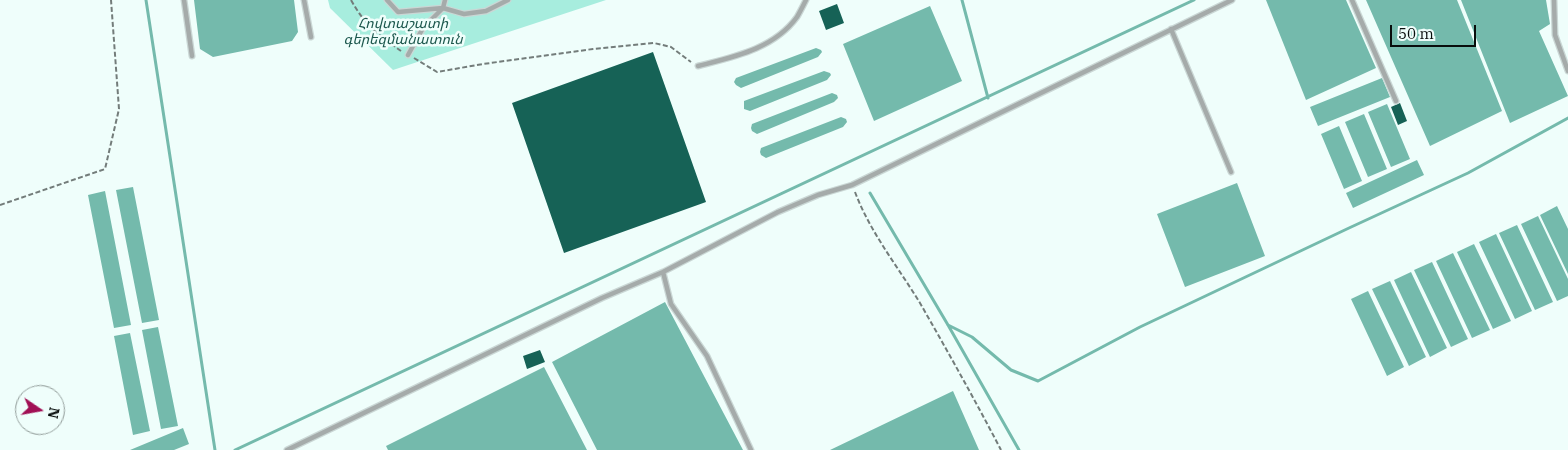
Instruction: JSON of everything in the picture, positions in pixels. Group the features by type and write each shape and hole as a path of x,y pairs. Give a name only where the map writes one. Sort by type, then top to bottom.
{"lane":[{"path":"184,0 192,56"},
{"path":"304,0 311,37"},
{"path":"388,0 398,12 443,8 464,14 486,11 508,0"},
{"path":"408,55 423,28 443,8 444,0"},
{"path":"698,66 740,56 774,40 796,18 806,0"},
{"path":"287,450 585,306 663,272 778,212 818,195 852,185 1232,0"},
{"path":"1352,0 1396,101"},
{"path":"1554,0 1555,35 1568,70"},
{"path":"1171,29 1231,172"},
{"path":"663,272 671,304 707,356 751,450"}],"path":[{"path":"0,205 105,169 119,109 111,0"},
{"path":"351,0 360,16 379,36 437,72 483,64 654,43 671,47 698,66"},
{"path":"852,185 862,211 919,303 1001,450"}],"green space":[{"name":"Հովտաշատի գերեզմանատուն","path":"328,0 606,0 393,70 330,8"}],"shaded area":[{"path":"194,0 294,0 298,32 292,41 213,57 200,49"},
{"path":"1266,0 1346,0 1376,68 1306,100"},
{"path":"1366,0 1457,0 1502,111 1430,146"},
{"path":"1461,0 1546,0 1550,24 1539,31 1568,96 1510,123"},
{"path":"930,6 962,81 874,121 843,44"},
{"path":"816,48 822,52 818,57 741,88 734,82 736,78"},
{"path":"824,71 831,75 827,80 750,111 744,109 744,101"},
{"path":"1382,78 1390,97 1318,126 1310,107"},
{"path":"832,93 837,95 838,98 834,102 757,134 752,131 752,124"},
{"path":"1387,104 1410,159 1391,167 1368,112"},
{"path":"1364,114 1387,169 1368,177 1345,122"},
{"path":"841,117 846,119 847,122 843,127 766,158 761,155 761,148"},
{"path":"1339,126 1362,181 1344,189 1321,134"},
{"path":"1417,160 1424,175 1353,208 1346,193"},
{"path":"1237,183 1265,256 1185,287 1157,214"},
{"path":"133,187 159,320 142,323 116,190"},
{"path":"105,191 131,325 114,328 88,195"},
{"path":"1557,206 1568,229 1568,274 1540,215"},
{"path":"1538,216 1568,279 1568,296 1557,301 1521,224"},
{"path":"1517,225 1553,302 1535,310 1499,233"},
{"path":"1496,234 1532,311 1515,319 1479,242"},
{"path":"1474,244 1511,321 1493,329 1457,252"},
{"path":"1453,253 1490,330 1472,338 1436,261"},
{"path":"1432,262 1468,339 1451,347 1414,270"},
{"path":"1411,272 1447,348 1430,357 1394,280"},
{"path":"1390,281 1426,357 1409,366 1372,289"},
{"path":"1368,291 1404,367 1387,376 1351,299"},
{"path":"665,302 743,450 597,450 552,362"},
{"path":"158,327 178,426 161,429 142,330"},
{"path":"130,333 150,431 133,435 114,336"},
{"path":"544,367 587,450 388,450 386,446"},
{"path":"953,391 979,450 830,450"},
{"path":"183,428 189,444 174,450 130,450"}],"building":[{"path":"837,4 844,23 826,30 819,11"},
{"path":"653,52 706,202 564,253 512,103"},
{"path":"1400,103 1407,121 1398,125 1391,107"},
{"path":"540,350 545,362 527,369 523,356"}],"waterway":[{"path":"146,0 215,450"},
{"path":"962,0 988,98"},
{"path":"235,450 1194,0"},
{"path":"948,325 972,337 1011,370 1038,381 1140,327 1468,173 1568,118"},
{"path":"870,193 1019,450"}]}
